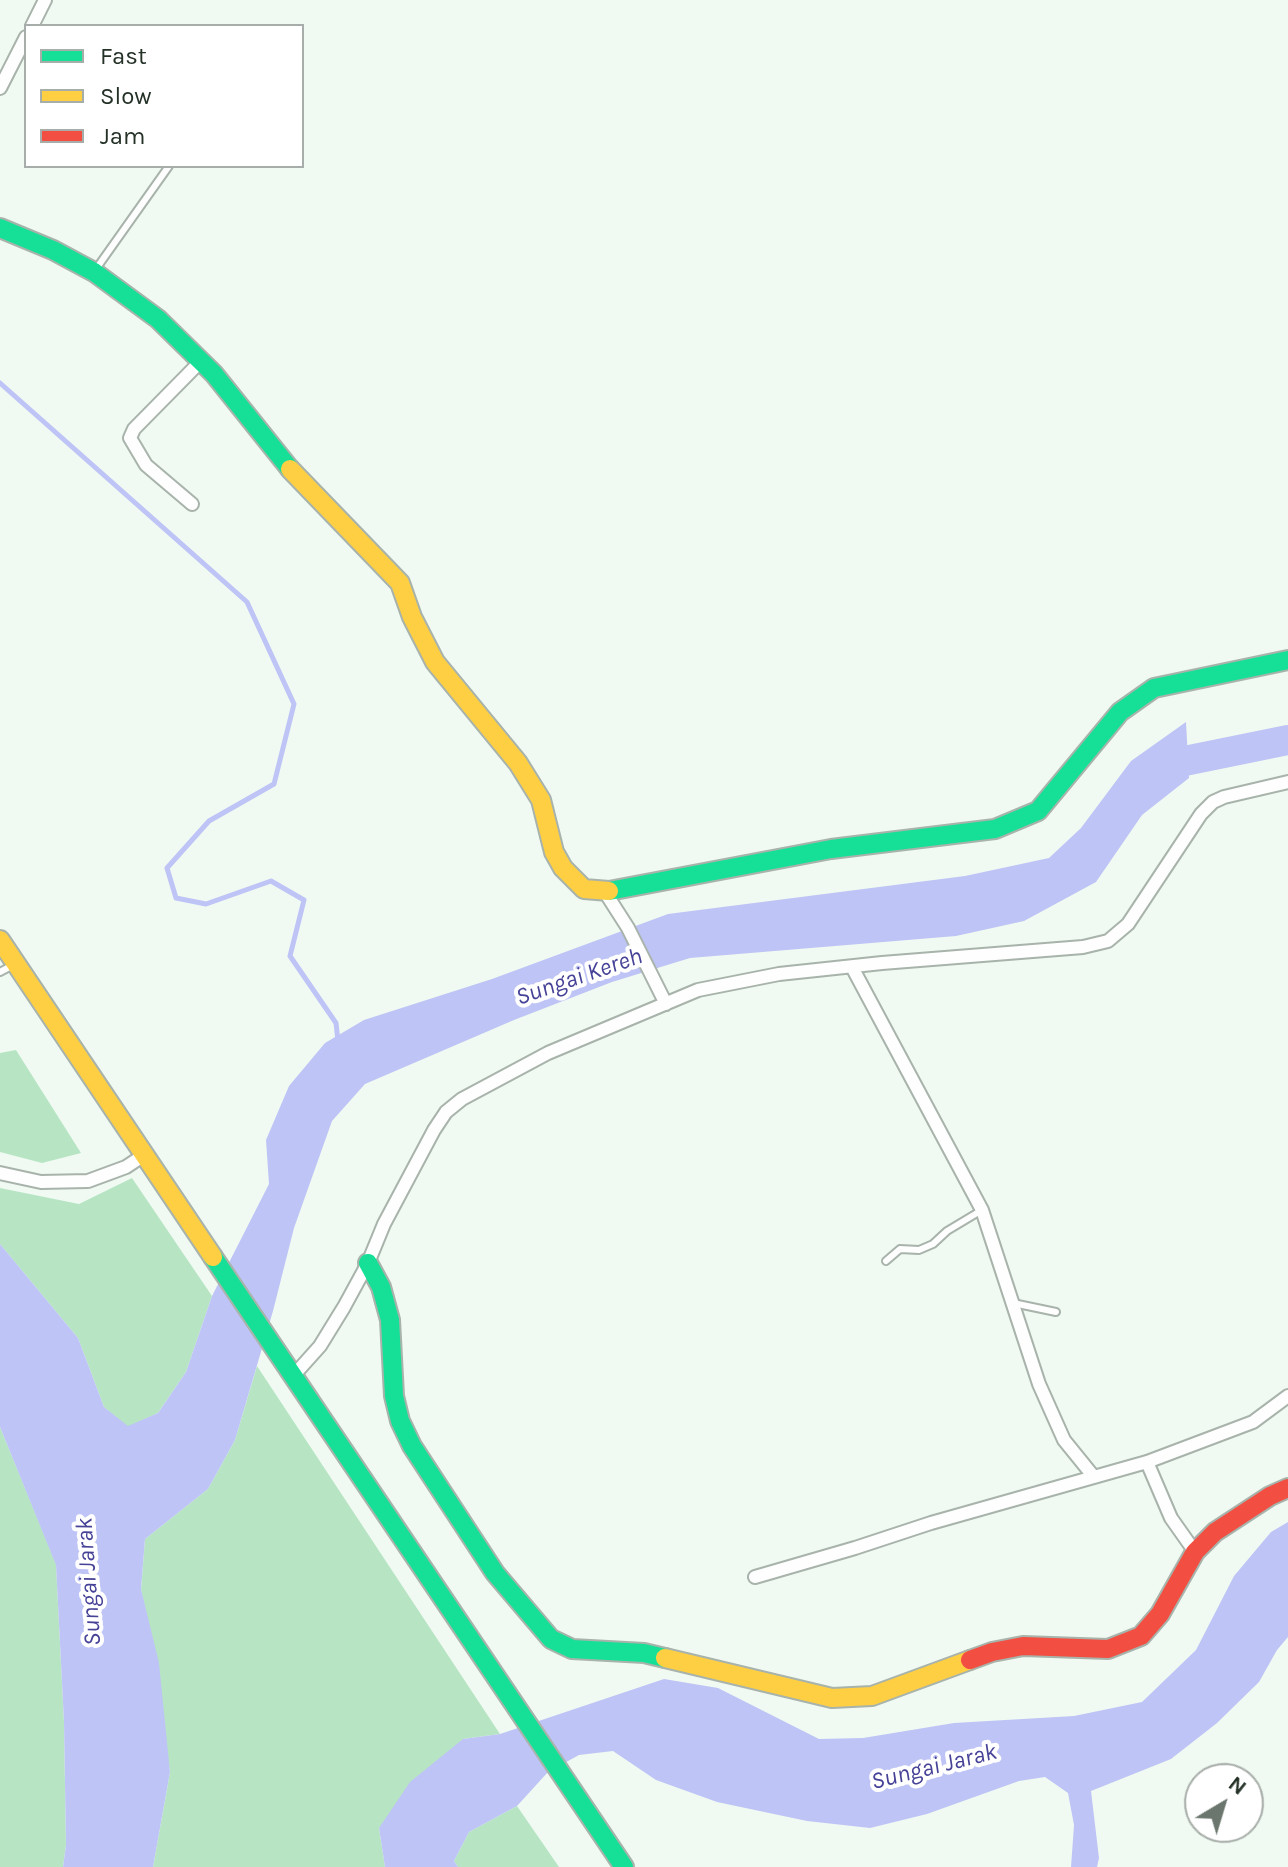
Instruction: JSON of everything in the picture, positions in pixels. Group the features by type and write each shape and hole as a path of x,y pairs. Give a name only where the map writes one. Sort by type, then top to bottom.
{"street":[{"path":"33,24 45,0"},
{"path":"0,88 24,41"},
{"path":"0,228 53,250 94,272 158,319 202,360 301,482 400,583 412,617 435,662 518,763 541,800 554,852 563,868 584,889 605,892 831,849 995,829 1038,811 1120,712 1154,688 1288,660"},
{"path":"192,504 146,465 130,438 134,429 202,360"},
{"path":"290,1370 320,1346 368,1263 384,1224 446,1112 462,1099 548,1053 664,999 698,990 779,974 1083,947 1108,941 1128,924 1201,814 1213,802 1288,782"},
{"path":"605,892 628,928 664,999"},
{"path":"0,940 7,968 195,1228 624,1867"},
{"path":"852,967 982,1210 1039,1384 1064,1440 1094,1477"},
{"path":"0,1173 41,1182 88,1181 126,1167 144,1155"},
{"path":"368,1263 381,1287 390,1320 394,1396 400,1421 412,1446 495,1573 551,1639 572,1649 644,1653 832,1698 872,1696 992,1652 1023,1646 1108,1649 1141,1636 1160,1614 1195,1552 1215,1532 1270,1496 1288,1488"},
{"path":"755,1577 1147,1462 1253,1422 1288,1396"},
{"path":"1147,1462 1171,1518 1195,1552"}],"lane":[{"path":"94,272 168,168"},
{"path":"886,1261 900,1249 919,1250 933,1244 947,1231 982,1210"},
{"path":"1013,1303 1056,1312"}],"green space":[{"path":"16,1050 81,1153 42,1163 0,1152 0,1053"},
{"path":"132,1178 212,1296 186,1372 158,1413 128,1427 104,1407 78,1338 0,1244 0,1188 79,1204"},
{"path":"257,1366 500,1734 463,1739 379,1828 385,1867 153,1867 170,1772 141,1589 145,1539 208,1489 235,1440"},
{"path":"0,1427 56,1564 64,1722 66,1845 63,1867 0,1867"},
{"path":"517,1806 559,1867 458,1867 454,1861 469,1832"}],"water":[{"name":"Sungai Jarak","path":"1186,722 1189,778 1142,815 1096,882 1024,921 956,936 690,958 612,982 365,1084 332,1121 294,1228 235,1440 208,1489 145,1539 141,1589 159,1663 170,1772 153,1867 63,1867 66,1845 64,1722 56,1565 0,1427 0,1244 78,1338 104,1407 128,1426 158,1413 186,1372 212,1296 269,1184 266,1140 289,1086 325,1043 364,1020 492,979 668,914 965,876 1049,858 1081,828 1131,761"},
{"name":"Sungai Jarak","path":"1288,1522 1288,1637 1259,1682 1217,1723 1171,1759 1091,1791 1099,1858 1097,1867 1071,1867 1074,1825 1068,1793 1045,1777 1019,1781 927,1814 870,1828 807,1821 717,1802 656,1780 613,1751 579,1755 548,1772 517,1806 469,1832 454,1861 458,1867 385,1867 379,1828 410,1782 463,1739 500,1734 664,1679 718,1688 819,1739 863,1738 954,1723 1074,1716 1142,1702 1196,1650 1234,1576 1271,1532"}],"waterway":[{"path":"0,383 247,602 294,704 274,784 209,821 167,868 176,898 206,904 271,881 304,900 290,956 336,1023 338,1041"},
{"name":"Sungai Kereh","path":"1152,776 1160,766 1288,740"}],"traffic: fast":[{"path":"0,228 53,250 94,272 158,319 214,374 290,469"},
{"path":"609,891 831,849 995,829 1038,811 1120,712 1154,688 1288,660"},
{"path":"213,1257 624,1867"},
{"path":"368,1263 381,1287 390,1320 394,1396 400,1421 412,1446 495,1573 551,1639 572,1649 644,1653 665,1658"}],"traffic: slow":[{"path":"290,469 400,583 412,617 435,662 518,763 541,800 554,852 563,868 584,889 609,891"},
{"path":"0,940 213,1257"},
{"path":"665,1658 832,1698 872,1696 970,1660"}],"traffic: jam":[{"path":"970,1660 1023,1646 1108,1649 1141,1636 1160,1614 1195,1552 1215,1532 1270,1496 1288,1488"}]}
